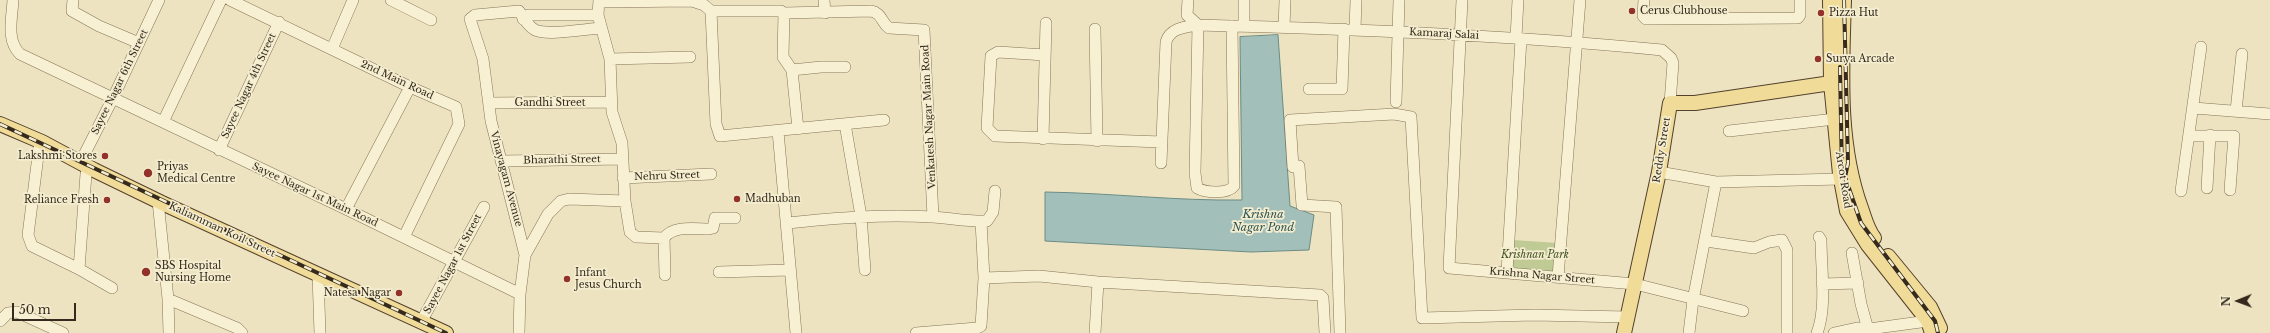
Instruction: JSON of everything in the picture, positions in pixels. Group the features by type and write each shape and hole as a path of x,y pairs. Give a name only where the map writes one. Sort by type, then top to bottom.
{"main road":[{"name":"Arcot Road","path":"1830,0 1831,84 1841,179 1868,245 1930,327"},
{"name":"Arcot Road","path":"1844,0 1842,84 1848,163 1854,210 1869,232 1930,307 1938,321 1941,333"},
{"name":"Reddy Street","path":"1624,333 1659,172 1670,103 1695,103 1831,84"},
{"name":"Kaliamman Koil Street","path":"0,124 42,142 83,168"},
{"name":"Kaliamman Koil Street","path":"0,132 83,168 159,205 236,235 319,279 425,327 446,333"}],"street":[{"name":"Sayee Nagar 1st Main Road","path":"13,0 12,44 20,54 219,150 346,209 520,294"},
{"path":"73,0 72,11 99,26 139,43"},
{"name":"Sayee Nagar 6th Street","path":"83,168 113,98 159,0"},
{"path":"163,122 221,0"},
{"name":"2nd Main Road","path":"230,0 279,22 410,87 456,106 459,124 404,237"},
{"path":"332,49 353,0"},
{"path":"391,0 431,20"},
{"path":"824,0 824,13"},
{"path":"1188,0 1187,15 1198,29 1194,173 1197,188 1202,191 1228,191 1234,186 1232,29"},
{"path":"1244,0 1244,26"},
{"path":"1284,28 1285,0"},
{"path":"1309,89 1342,89 1349,29 1356,0"},
{"path":"1396,102 1399,0"},
{"path":"1461,35 1462,0"},
{"path":"1507,272 1519,38 1518,0"},
{"path":"1558,277 1580,0"},
{"path":"1644,0 1644,16 1646,19 1799,17 1800,0"},
{"path":"735,218 715,218 711,229 672,230 664,238 636,238 632,236 625,201 622,143 615,127 611,102 610,59 598,15 599,1 692,1 704,5 711,11 717,129 720,136 724,137 778,132 884,120"},
{"name":"Vinayagam Avenue","path":"523,19 519,11 475,15 470,17 470,22 483,59 491,121 525,255"},
{"name":"Venkatesh Nagar Main Road","path":"711,11 781,11 784,13 824,13 871,11 881,16 885,25 889,28 924,30 933,217"},
{"path":"784,13 783,57 792,70 798,129"},
{"path":"598,15 528,15 523,19 535,30 543,32 601,28"},
{"name":"Sayee Nagar 4th Street","path":"219,150 279,22"},
{"path":"1043,139 1046,23"},
{"name":"Kamaraj Salai","path":"1161,163 1167,38 1172,32 1180,28 1232,29 1244,26 1349,29 1519,38 1662,50 1667,53 1673,63 1670,103"},
{"path":"1095,29 1097,141"},
{"name":"Krishna Nagar Street","path":"1461,35 1449,268 1635,284 1693,300 1743,311"},
{"path":"2181,191 2194,108 2201,47"},
{"path":"1045,54 998,52 991,56 987,128 995,136 1097,141 1162,142"},
{"path":"2236,111 2242,54"},
{"path":"610,59 690,57"},
{"path":"792,70 821,67 845,68"},
{"path":"346,209 410,87"},
{"name":"Gandhi Street","path":"489,103 611,102"},
{"path":"2194,108 2270,114"},
{"path":"1340,333 1336,207 1302,205 1299,166 1293,166 1290,120 1394,114 1411,117 1422,318 1534,315 1627,317"},
{"path":"1729,131 1835,119"},
{"path":"845,124 860,216 865,270"},
{"path":"778,132 787,223 789,270 796,333"},
{"path":"2207,188 2210,135"},
{"path":"2190,136 2234,136 2230,190"},
{"path":"39,148 29,240 36,249 79,269 112,288"},
{"name":"Bharathi Street","path":"502,161 622,159"},
{"path":"79,269 83,168"},
{"path":"1659,172 1716,182 1841,179"},
{"name":"Nehru Street","path":"623,178 711,174"},
{"path":"1689,333 1693,300 1706,241 1716,182"},
{"path":"787,223 860,216 933,217 962,222 987,221 992,216 995,191"},
{"path":"519,333 520,294 525,255 548,214 561,201 569,199 625,201"},
{"path":"159,205 170,333"},
{"name":"Sayee Nagar 1st Street","path":"425,327 454,262 484,207"},
{"path":"916,333 980,328 983,320 984,278 980,221"},
{"path":"1816,333 1820,323 1822,284 1821,240 1819,236"},
{"path":"664,238 665,275"},
{"path":"1706,241 1754,248 1769,242 1782,240 1787,250 1787,333"},
{"path":"1852,254 1861,304 1869,331"},
{"path":"719,272 789,270"},
{"path":"984,278 1039,276 1098,282 1320,295 1323,298 1325,333"},
{"path":"319,279 320,333"},
{"path":"1095,333 1098,282"},
{"path":"1822,284 1858,283"},
{"path":"168,299 240,331"},
{"path":"0,321 8,313 17,312 63,333"},
{"path":"1834,333 1857,328 1869,331 1930,327"}],"green space":[{"name":"Krishnan Park","path":"1513,240 1558,243 1556,272 1512,268"}],"water":[{"name":"Krishna Nagar Pond","path":"1278,35 1290,206 1314,215 1309,250 1251,252 1045,241 1045,192 1242,200 1240,37"}],"railway":[{"path":"1844,0 1848,163 1845,177 1861,223 1935,321 1938,333"},
{"path":"1840,67 1842,175"},
{"path":"0,124 446,333"}],"place":[{"name":"Cerus Clubhouse","path":"1632,11"},
{"name":"Pizza Hut","path":"1821,13"},
{"name":"Surya Arcade","path":"1818,59"},
{"name":"Lakshmi Stores","path":"105,156"},
{"name":"Priyas Medical Centre","path":"148,173"},
{"name":"Madhuban","path":"737,199"},
{"name":"Reliance Fresh","path":"107,200"},
{"name":"SBS Hospital Nursing Home","path":"146,272"},
{"name":"Infant Jesus Church","path":"567,279"},
{"name":"Natesa Nagar","path":"399,293"}]}
